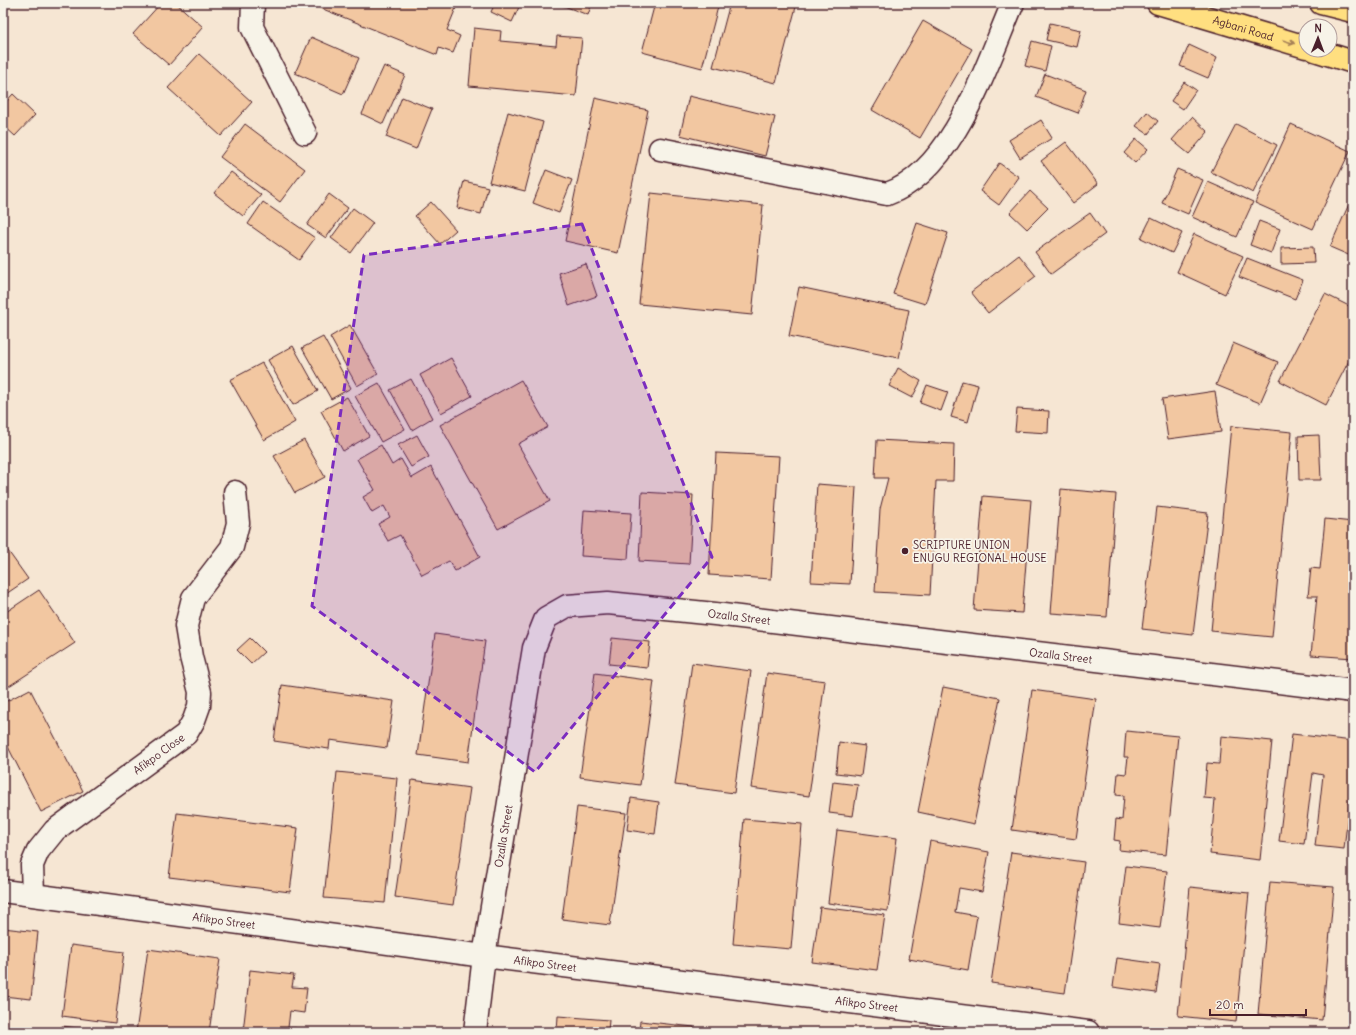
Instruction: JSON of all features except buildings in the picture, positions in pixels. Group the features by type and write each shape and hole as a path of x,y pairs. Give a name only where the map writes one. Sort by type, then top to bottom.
{"main road":[{"name":"Agbani Road","path":"1158,3 1298,45"},
{"path":"1321,3 1353,11"},
{"path":"1338,57 1353,62"}],"street":[{"path":"253,3 252,27 305,134"},
{"path":"660,149 887,194 899,190 921,174 945,146 970,104 1013,3"},
{"name":"Afikpo Close","path":"33,894 32,865 38,852 55,830 186,734 194,720 199,706 200,692 191,657 186,626 193,598 232,547 238,523 235,492"},
{"name":"Ozalla Street","path":"475,1032 484,956 534,648 546,618 567,606 608,603 715,614 1353,691"},
{"name":"Afikpo Street","path":"3,891 484,956 1088,1032"}],"highlighted area":[{"path":"582,224 712,557 535,772 312,606 364,255"}],"place":[{"name":"SCRIPTURE UNION ENUGU REGIONAL HOUSE","path":"905,551"}]}
